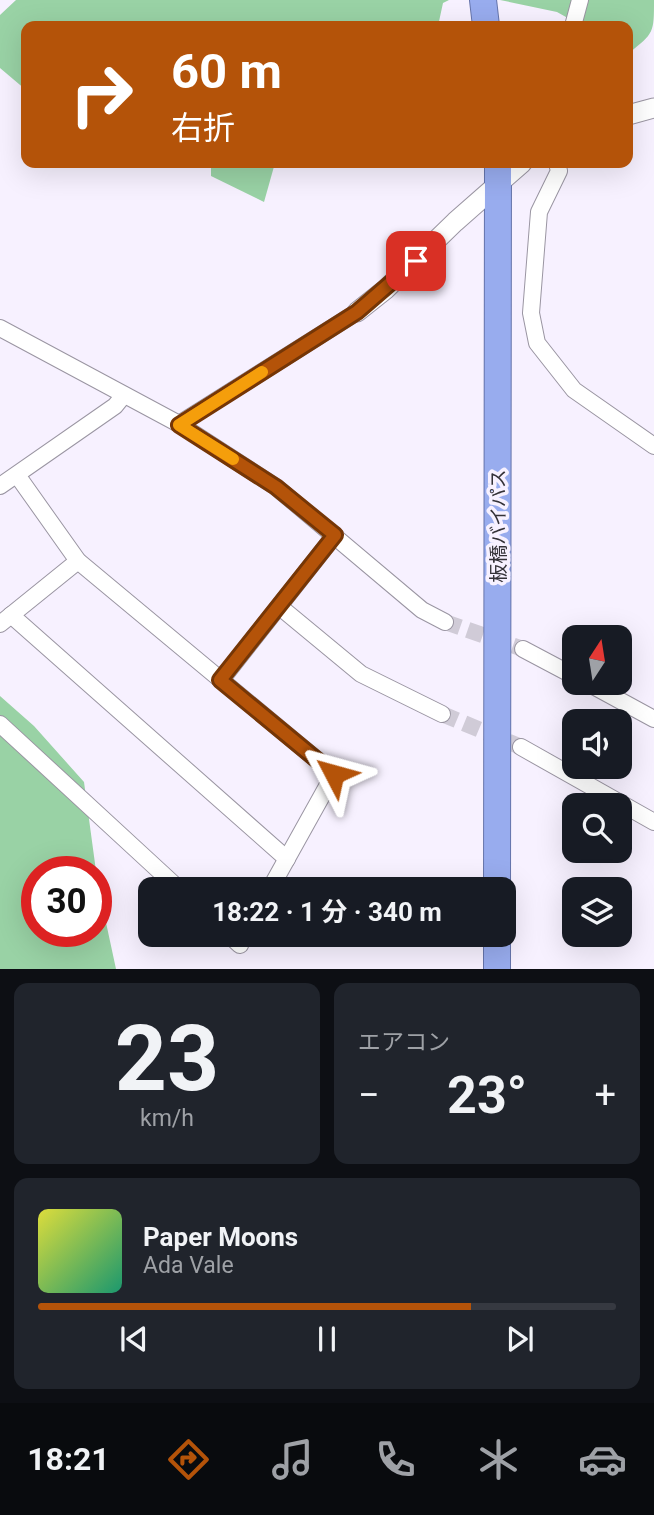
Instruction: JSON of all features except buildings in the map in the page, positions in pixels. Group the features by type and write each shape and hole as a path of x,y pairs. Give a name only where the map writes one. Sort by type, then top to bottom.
{"highway":[{"path":"483,0 485,21"},
{"name":"板橋バイパス","path":"497,877 498,172"},
{"path":"497,947 497,969"}],"street":[{"path":"574,21 580,0"},
{"path":"633,114 654,108"},
{"path":"558,168 539,212 531,313 537,343 573,390 654,446"},
{"path":"179,425 357,312 416,261 498,172"},
{"path":"0,328 179,425 276,487 422,610 445,622"},
{"path":"0,486 115,406 124,395"},
{"path":"17,475 78,561 334,774 277,877"},
{"path":"220,680 335,535"},
{"path":"78,561 6,619 287,859"},
{"path":"280,607 361,674 442,713"},
{"path":"523,649 562,670"},
{"path":"610,695 654,719"},
{"path":"0,724 165,877"},
{"path":"521,747 654,822"}],"green space":[{"path":"16,0 449,0 443,3 439,21 21,21 21,86 0,68 0,15"},
{"path":"500,0 654,0 651,31 633,50 633,21 573,21 557,12"},
{"path":"211,168 274,168 264,202 211,176"},
{"path":"0,696 34,726 84,782 94,856 21,856 21,947 111,947 116,969 0,969"}],"tunnel":[{"path":"445,622 523,649"},
{"path":"442,714 521,747"}],"slow traffic":[{"path":"233,459 179,425 262,372"}],"route":[{"path":"334,774 220,680 335,535 276,487 179,425 357,312 416,261"}]}
